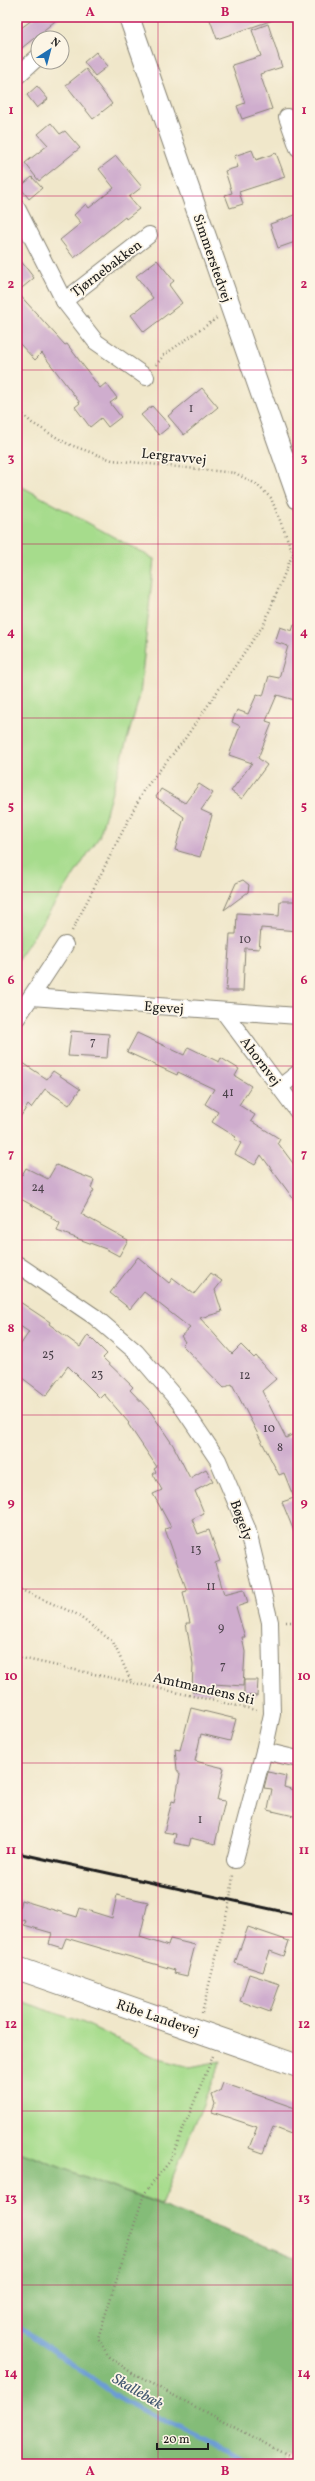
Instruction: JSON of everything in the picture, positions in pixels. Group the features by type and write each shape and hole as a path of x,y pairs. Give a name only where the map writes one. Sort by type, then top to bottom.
{"main road":[{"name":"Ribe Landevej","path":"17,1968 298,2066"}],"street":[{"name":"Simmerstedvej","path":"128,17 298,499"},
{"path":"17,76 30,64"},
{"path":"287,117 298,145"},
{"name":"Tjørnebakken","path":"17,208 64,301 96,342 146,377"},
{"name":"Tjørnebakken","path":"64,301 149,235"},
{"path":"17,1018 65,945"},
{"name":"Egevej","path":"31,997 298,1016"},
{"name":"Ahornvej","path":"223,1011 298,1112"},
{"path":"280,1087 298,1073"},
{"name":"Bøgely","path":"17,1264 95,1317 136,1352 179,1402 218,1460 248,1528 270,1622 272,1714 264,1751 234,1860"},
{"path":"264,1751 298,1758"}],"path":[{"path":"146,377 164,355 211,321 231,311"},
{"name":"Lergravvej","path":"17,409 32,423 68,444 112,460 235,473 249,480 271,498 293,553"},
{"path":"65,945 143,790 184,740 264,624 293,553 298,554"},
{"name":"Amtmandens Sti","path":"17,1588 76,1614 113,1642 131,1681"},
{"name":"Amtmandens Sti","path":"17,1657 131,1681 272,1714"},
{"path":"198,2031 230,1900 234,1860"},
{"path":"220,2039 170,2161 144,2194 98,2338 109,2357 135,2375 298,2460"}],"green space":[{"path":"17,484 154,559 140,695 99,837 17,961"},
{"path":"17,2000 84,2023 159,2059 190,2067 221,2061 161,2205 17,2151"},
{"path":"17,2151 298,2258 298,2457 286,2452 281,2464 17,2464"}],"building":[{"path":"36,17 60,17 44,30 30,30 30,41 17,52 17,31"},
{"path":"209,17 275,17 276,19 217,39"},
{"path":"268,24 282,67 260,74 272,109 242,119 237,106 245,103 232,65 261,56 252,30"},
{"path":"96,52 108,66 95,76 84,62"},
{"path":"86,69 112,104 93,119 66,85"},
{"path":"37,86 48,99 37,108 27,95"},
{"path":"51,123 60,134 65,131 80,148 39,181 25,163 48,145 38,134"},
{"path":"252,150 256,160 276,153 285,177 239,192 243,204 230,208 225,195 232,193 225,171 238,167 234,156"},
{"path":"116,156 142,187 129,197 139,209 126,219 125,217 74,258 60,240 81,223 74,215 86,204 89,208 114,188 99,169"},
{"path":"32,177 42,188 29,199 20,187"},
{"path":"298,214 298,241 278,248 270,224"},
{"path":"17,256 34,278 17,292"},
{"path":"157,260 174,281 169,285 182,303 144,332 131,315 153,298 136,276"},
{"path":"17,292 65,345 67,344 100,388 106,383 117,398 110,403 121,417 108,427 101,418 90,427 75,407 80,403 42,353 35,360 17,341"},
{"path":"202,388 218,407 184,435 168,416"},
{"path":"152,406 170,426 159,435 141,415"},
{"path":"294,625 298,625 298,701 277,695 266,721 272,723 258,758 267,765 242,799 231,791 252,763 229,755 240,726 232,722 237,710 248,714 257,694 263,696 269,676 279,678 288,646 275,642 280,627 292,631"},
{"path":"199,784 213,793 201,810 212,815 200,857 175,850 184,817 156,797 161,789 185,803"},
{"path":"243,880 249,885 248,892 224,910 236,883"},
{"path":"280,901 298,901 298,931 261,928 259,949 245,948 243,991 226,991 230,934 236,934 237,913 279,916"},
{"path":"71,1031 109,1034 107,1058 68,1056"},
{"path":"137,1033 184,1055 188,1047 219,1062 221,1058 239,1069 235,1076 251,1086 239,1105 255,1115 251,1121 280,1139 278,1143 298,1170 298,1205 261,1155 255,1165 235,1154 241,1143 234,1139 236,1137 212,1122 218,1112 205,1104 214,1089 178,1072 177,1075 127,1052"},
{"path":"17,1059 47,1079 53,1071 80,1089 69,1105 45,1089 31,1108 28,1105 17,1122"},
{"path":"56,1165 94,1180 91,1188 94,1190 81,1214 128,1240 119,1256 106,1249 57,1231 60,1223 51,1218 52,1216 17,1197 17,1172 22,1175 26,1168 48,1179"},
{"path":"138,1257 169,1283 173,1278 194,1294 211,1273 222,1281 215,1290 222,1312 200,1318 232,1354 241,1345 254,1358 256,1356 276,1379 262,1391 286,1438 298,1432 296,1459 298,1463 298,1541 282,1502 294,1498 284,1473 279,1475 232,1384 224,1388 182,1345 185,1342 181,1336 190,1328 144,1292 130,1309 110,1293"},
{"path":"17,1300 50,1322 49,1324 80,1347 88,1335 107,1354 103,1358 133,1387 130,1390 150,1411 173,1445 190,1478 206,1469 213,1481 195,1491 204,1513 192,1519 198,1534 209,1530 220,1561 215,1563 224,1594 244,1589 248,1603 236,1607 245,1637 242,1637 245,1652 243,1686 214,1684 212,1693 192,1692 193,1664 186,1623 190,1623 183,1592 187,1591 165,1529 171,1527 153,1494 162,1490 153,1474 156,1472 154,1469 157,1467 128,1424 129,1423 104,1394 100,1398 68,1366 46,1396 17,1374 17,1350 29,1332 17,1324"},
{"path":"244,1680 258,1680 257,1696 244,1695"},
{"path":"191,1708 236,1719 230,1741 201,1734 195,1761 224,1768 217,1800 225,1801 215,1844 191,1838 189,1846 174,1843 176,1834 164,1832 172,1801 175,1802 180,1774 177,1770 175,1749 180,1750"},
{"path":"268,1772 286,1776 284,1787 298,1791 298,1817 268,1810 272,1789 264,1788"},
{"path":"117,1895 148,1902 140,1937 168,1946 170,1939 195,1945 187,1976 174,1973 175,1970 66,1938 62,1948 49,1944 52,1933 24,1925 26,1921 17,1918 21,1900 77,1917 80,1908 112,1918"},
{"path":"248,1927 289,1941 284,1956 270,1951 263,1972 235,1963"},
{"path":"249,1974 280,1984 270,2012 240,2001"},
{"path":"223,2083 298,2109 291,2134 273,2127 263,2153 249,2148 257,2127 212,2112 215,2104 212,2095 220,2091"}],"waterway":[{"name":"Skallebæk","path":"17,2325 124,2401 255,2464"}],"railway":[{"path":"17,1853 298,1915"}]}
